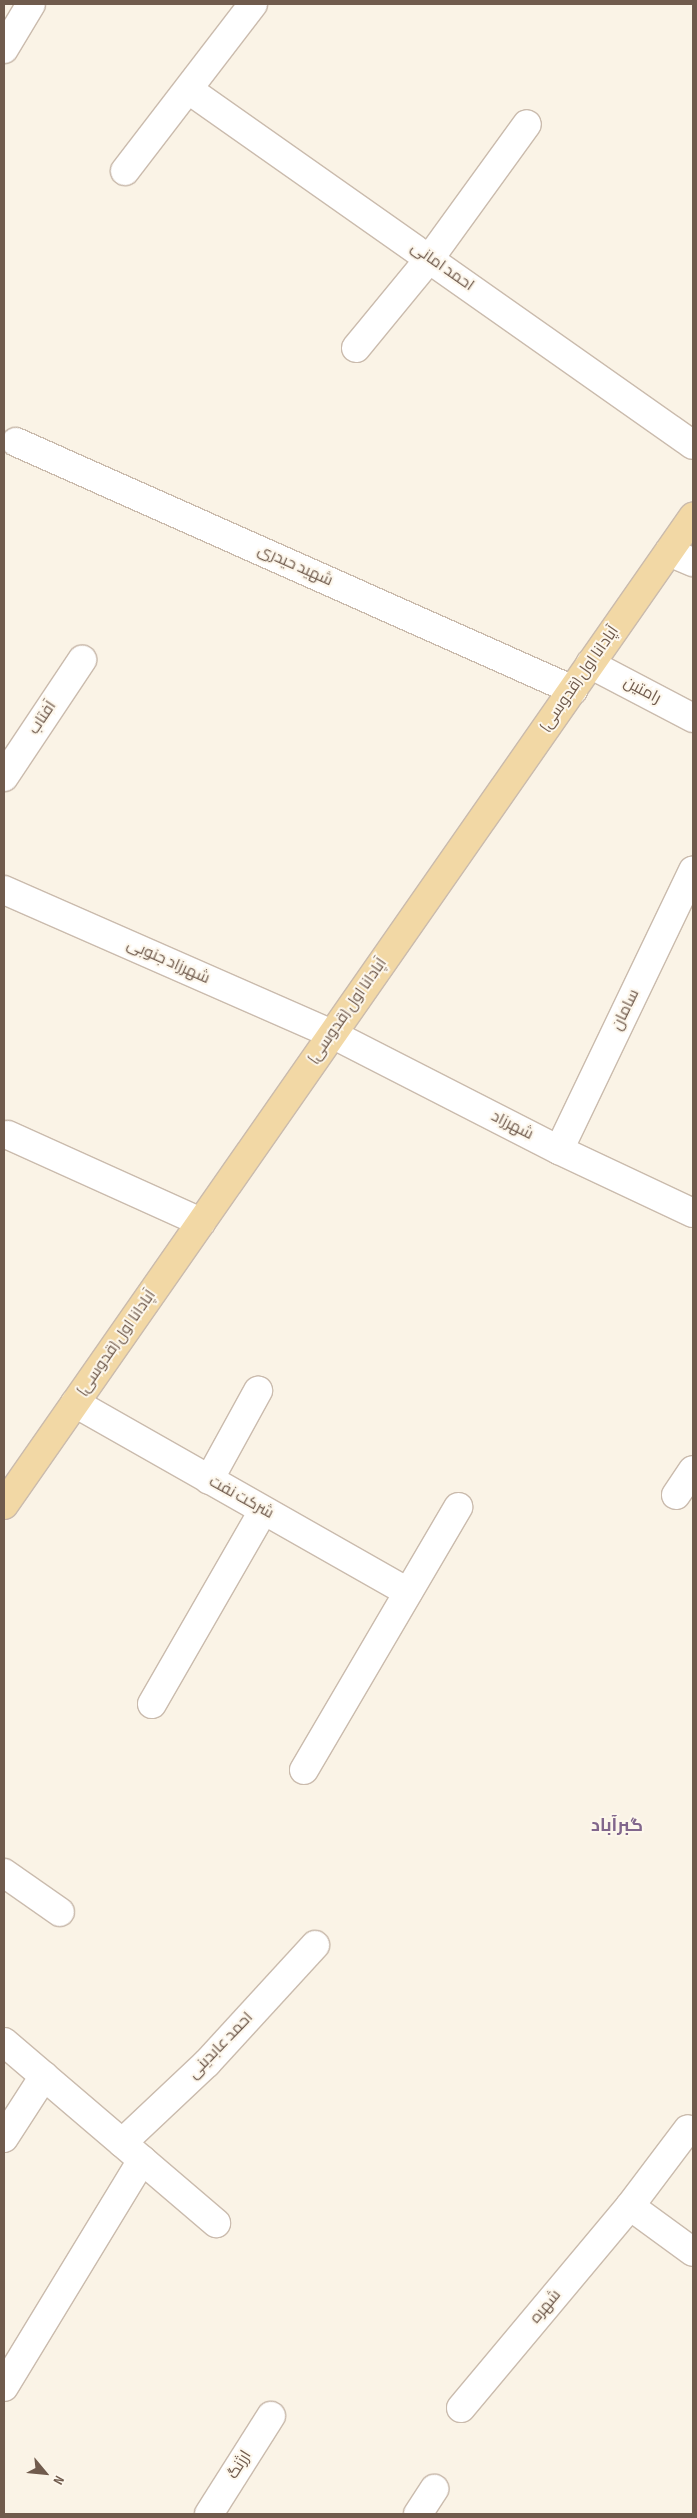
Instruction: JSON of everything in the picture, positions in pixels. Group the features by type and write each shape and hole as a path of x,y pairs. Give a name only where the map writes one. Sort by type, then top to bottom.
{"main road":[{"name":"آپادانا اول (قدوسی)","path":"4,1505 590,664 681,557 693,517"}],"street":[{"path":"8,33 31,4"},
{"path":"125,171 189,90 253,4"},
{"name":"احمد امانی","path":"189,90 693,445"},
{"path":"356,348 430,258 527,124"},
{"name":"شهید حیدری","path":"16,442 573,690"},
{"name":"آفتاب","path":"4,777 82,660"},
{"name":"رامتین","path":"590,664 693,718"},
{"name":"سامان","path":"559,1150 693,870"},
{"name":"شهرزاد جنوبی","path":"4,890 332,1034"},
{"name":"شهرزاد","path":"332,1034 559,1150 693,1213"},
{"path":"8,1135 201,1222"},
{"path":"209,1480 258,1391"},
{"name":"شرکت نفت","path":"75,1403 408,1592"},
{"path":"676,1495 693,1470"},
{"path":"304,1770 458,1507"},
{"path":"152,1704 263,1510"},
{"path":"4,1873 60,1912"},
{"name":"احمد عابدینی","path":"122,2143 207,2063 314,1945"},
{"path":"4,2042 216,2223"},
{"path":"4,2138 44,2076"},
{"name":"شهره","path":"461,2408 630,2206 688,2128"},
{"path":"4,2387 142,2160"},
{"path":"630,2206 693,2252"},
{"name":"ارژنگ","path":"209,2514 271,2416"},
{"path":"418,2514 434,2489"}],"district":[{"name":"گبرآباد","path":"617,1826"}]}
